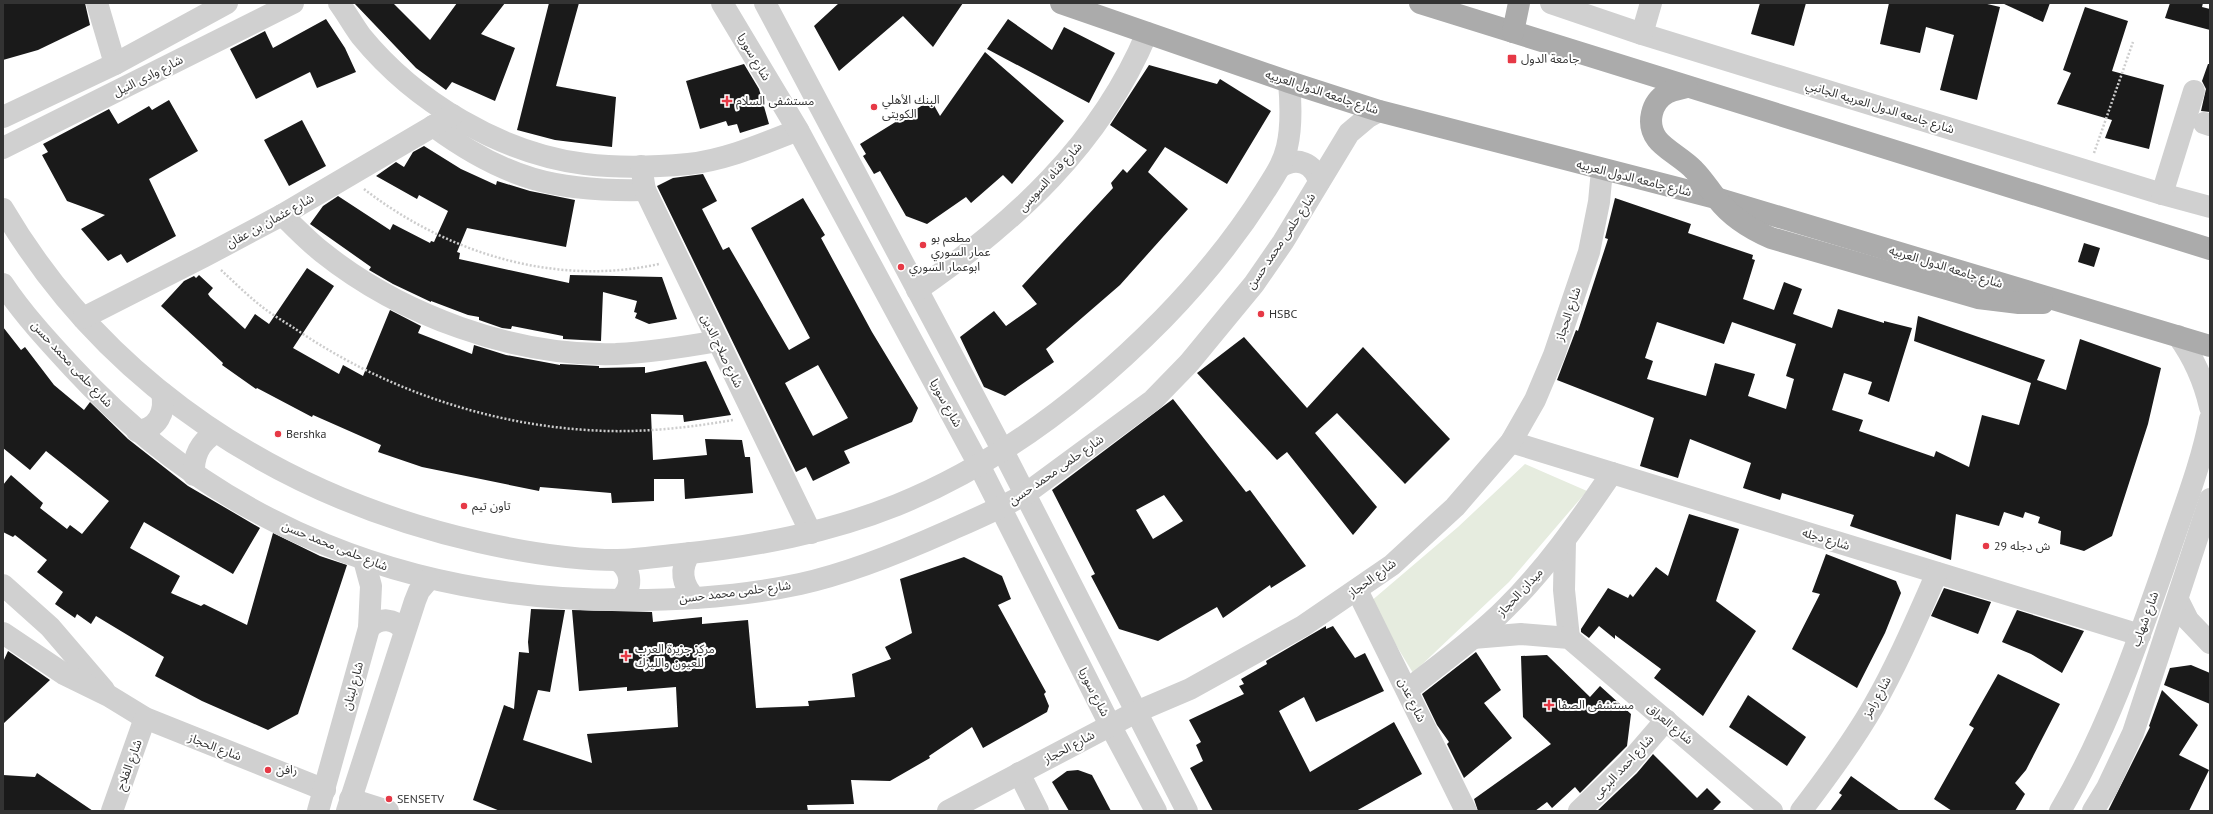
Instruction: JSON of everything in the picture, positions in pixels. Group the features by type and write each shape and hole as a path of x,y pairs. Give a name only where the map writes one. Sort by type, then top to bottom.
{"main road":[{"name":"شارع جامعه الدول العربيه","path":"1061,3 1099,8 1147,33 1380,112 1716,198 2210,346"},
{"path":"1420,3 1687,88 2210,249"},
{"path":"1512,32 1519,3"},
{"path":"1687,88 1672,90 1659,100 1652,114 1653,130 1662,144 1677,154 1698,174 1716,198"}],"street":[{"path":"97,3 115,64"},
{"path":"3,117 115,64 227,3"},
{"name":"شارع وادى النيل","path":"3,148 293,3"},
{"path":"339,3 362,36 404,79 452,115 494,137 538,153 585,164 641,166 689,164 745,151 798,130"},
{"name":"شارع سوريا","path":"722,3 798,130 980,464 1110,725 1156,811"},
{"path":"765,3 1003,451 1024,495 1187,811"},
{"name":"شارع جامعه الدول العربيه الجانبي","path":"1552,3 1642,34 2162,194 2210,206"},
{"path":"1642,34 1651,3"},
{"name":"شارع قناه السويس","path":"917,290 968,254 1021,210 1068,160 1110,104 1137,58 1147,33"},
{"path":"3,209 35,259 83,318 108,345 162,393 215,432 258,457 326,492 410,524 464,538 533,552 617,560 690,553 760,544 811,533 896,505 933,489 1003,451 1081,394 1142,340 1173,309 1230,241 1280,167 1287,148 1290,127 1289,82"},
{"path":"2162,194 2194,91"},
{"name":"شارع حلمى محمد حسن","path":"3,284 48,341 91,387 137,431 194,475 272,521 311,539 364,560 429,579 508,593 556,598 618,600 695,598 752,592 800,584 895,555 1001,508 1024,495 1153,400 1189,363 1254,284 1283,242 1349,133 1368,117 1380,112"},
{"name":"شارع عثمان بن عفان","path":"83,318 206,256 282,215 452,115"},
{"path":"432,126 463,149 497,166 532,179 568,188 606,191 645,190"},
{"path":"1280,167 1292,162 1304,163 1315,171 1320,182"},
{"name":"شارع صلاح الدين","path":"641,166 645,190 811,533"},
{"name":"شارع الحجاز","path":"948,811 1110,725 1190,689 1247,659 1303,626 1357,590 1424,537 1480,481 1511,442 1535,400 1554,356 1589,252 1599,202 1602,170"},
{"path":"282,215 322,252 365,282 411,308 467,330 510,342 562,351 614,354 667,350 718,342"},
{"path":"2178,336 2198,370 2206,390 2210,407"},
{"path":"137,431 144,430 157,422 164,408 162,393"},
{"name":"شارع شهاب","path":"2060,811 2078,782 2140,635 2201,454 2210,419"},
{"path":"194,475 196,455 206,438 215,432"},
{"name":"شارع دجله","path":"1511,442 2140,635"},
{"name":"ميدان الحجاز","path":"1407,690 1473,638 1506,608 1565,541 1612,473"},
{"name":"شارع شهاب","path":"2093,811 2107,788 2132,733 2178,600 2210,499"},
{"path":"1473,638 1521,634 1569,638 1564,590 1565,541"},
{"path":"690,553 685,560 683,577 689,592 695,598"},
{"name":"شارع لبنان","path":"318,811 369,628 370,586 364,560"},
{"path":"617,560 623,564 630,577 628,590 618,600"},
{"name":"شارع رامز","path":"1801,811 1834,768 1874,706 1908,640 1936,573"},
{"path":"388,811 348,805 404,630 419,591 429,579"},
{"name":"شارع الحجاز","path":"3,585 50,627 109,696"},
{"name":"شارع عدن","path":"1357,590 1466,811"},
{"path":"2178,600 2188,620 2210,643"},
{"path":"369,628 374,623 387,620 400,625 404,630"},
{"name":"شارع الحجاز","path":"3,633 64,674 109,696 145,718 325,790"},
{"name":"شارع العراق","path":"1569,638 1772,811"},
{"name":"شارع الفلاح","path":"112,811 145,718"},
{"name":"شارع احمد البرعى","path":"1579,811 1628,764 1666,720"},
{"path":"1019,773 1038,811"}],"path":[{"path":"2088,171 2133,42"},
{"path":"348,176 386,205 425,228 465,246 507,260 549,270 592,272 634,269 678,260"},
{"path":"206,256 262,307 324,349 390,383 460,408 533,424 607,431 681,429 755,417"}],"shaded area":[{"path":"1525,464 1587,491 1509,582 1413,673 1370,602 1458,527"}],"building":[{"path":"3,3 85,3 90,25 38,50 3,60"},
{"path":"354,3 393,3 430,40 457,3 505,3 481,34 515,48 495,101 452,82 446,90 416,68"},
{"path":"549,3 579,3 556,86 616,97 612,147 555,140 517,130"},
{"path":"839,3 963,3 933,47 903,16 839,71 814,26"},
{"path":"1760,3 1806,3 1794,46 1751,34"},
{"path":"1889,3 1983,3 2000,7 1977,100 1940,90 1954,35 1926,27 1920,53 1880,44"},
{"path":"2002,3 2050,3 2043,22"},
{"path":"2170,3 2203,3 2202,7 2210,9 2210,30 2165,18"},
{"path":"2085,7 2128,21 2112,71 2164,85 2149,149 2105,138 2112,120 2057,104 2071,73 2063,70"},
{"path":"326,19 345,48 356,72 317,88 310,72 256,99 230,49 265,31 273,48"},
{"path":"1008,19 1052,50 1064,27 1115,53 1089,103 987,49"},
{"path":"985,52 1064,121 1012,184 1003,175 971,203 966,197 927,224 906,216 880,171 874,174 863,156 866,154 860,144 931,100 940,116"},
{"name":"مستشفى السلام","path":"744,64 759,89 769,124 740,133 737,124 728,126 726,121 700,129 686,81"},
{"path":"2208,64 2210,64 2210,112 2201,111 2206,89 2202,81"},
{"path":"1149,65 1217,84 1220,79 1271,111 1227,184 1165,147 1148,172 1188,209 1120,285 1046,349 1054,362 1005,396 984,387 960,337 994,311 1006,326 1037,304 1022,286 1113,188 1111,183 1123,169 1127,173 1147,150 1110,125"},
{"path":"169,100 198,151 149,179 176,236 127,263 121,254 108,261 81,229 105,215 67,201 42,155 48,152 43,144 109,109 118,124 149,106 152,110"},
{"path":"302,120 326,166 289,186 264,140"},
{"path":"424,146 461,169 496,185 497,181 530,191 575,200 566,247 467,228 457,252 460,253 459,259 569,283 570,275 662,277 677,319 649,324 635,318 637,313 634,312 637,301 603,292 601,341 563,339 563,336 512,326 511,329 502,328 479,320 479,317 468,315 431,302 393,284 369,270 371,267 310,224 323,206 338,196 390,230 393,224 430,243 431,241 434,242 448,211 419,195 417,199 376,176 396,162 404,167 413,152"},
{"path":"703,174 717,201 702,209 723,250 729,247 789,350 810,338 751,228 803,198 825,235 821,238 872,332 918,408 912,422 844,451 850,463 813,481 806,467 796,472 657,186 673,178","holes":["818,365 848,418 813,436 785,383"]},
{"path":"1615,198 1691,224 1688,233 1753,255 1752,259 1755,260 1743,299 1774,310 1784,282 1802,289 1793,314 1832,328 1838,309 1884,323 1884,321 1912,328 1889,402 1868,394 1872,382 1844,373 1832,410 1863,420 1859,431 1934,457 1936,451 1969,467 1982,415 2019,425 2031,383 1914,341 1918,316 2045,360 2037,380 2066,390 2080,339 2161,368 2148,424 2112,536 2084,551 2060,544 2061,531 2038,523 2040,517 2025,512 2023,518 2004,512 1999,526 1956,514 1951,560 1850,526 1854,515 1782,493 1780,500 1743,488 1751,463 1690,439 1678,478 1640,466 1654,418 1557,380 1576,330 1578,331 1608,239 1605,238","holes":["1657,322 1724,344 1732,322 1796,344 1786,376 1794,379 1786,409 1748,396 1755,374 1715,363 1706,396 1647,379 1653,361 1645,358"]},
{"path":"2084,243 2100,248 2094,267 2078,262"},
{"path":"307,268 334,286 293,348 339,374 343,365 363,376 390,310 421,326 418,333 472,354 474,345 506,355 560,365 599,366 599,368 645,367 645,373 706,361 731,415 684,422 683,415 651,414 653,460 707,455 705,439 742,440 745,457 750,457 753,493 685,499 684,479 654,479 654,501 612,503 611,493 540,487 539,491 422,467 378,452 381,445 313,415 312,417 257,388 256,389 222,365 223,363 161,306 184,281 194,276 196,278 199,275 213,288 208,294 210,297 245,329 255,314 269,324"},
{"path":"3,327 21,350 25,347 54,385 84,410 90,402 128,439 188,486 260,528 233,574 144,522 130,548 180,576 171,593 201,606 204,604 247,625 273,533 320,556 347,565 298,714 268,730 202,701 155,676 164,657 96,616 91,624 77,614 75,618 55,604 63,592 37,572 47,560 15,535 13,537 3,532 3,485 11,475 43,503 40,508 67,529 70,525 82,534 109,501 46,451 30,470 3,448"},
{"path":"1244,337 1307,408 1363,347 1450,439 1405,484 1337,413 1315,433 1377,507 1353,535 1287,452 1277,460 1197,373"},
{"path":"1173,399 1246,492 1250,490 1306,566 1271,588 1270,585 1223,618 1217,607 1158,641 1119,629 1091,576 1095,574 1052,490","holes":["1164,495 1183,521 1153,539 1136,510"]},
{"path":"1689,514 1739,529 1716,601 1756,631 1703,716 1654,678 1661,669 1615,635 1615,639 1599,626 1589,638 1581,632 1581,629 1608,588 1628,598 1630,594 1633,597 1656,567 1668,576"},
{"path":"1826,554 1896,581 1901,593 1885,633 1857,688 1792,649 1820,594 1812,592"},
{"path":"964,557 1002,576 1011,599 998,605 1046,692 1044,694 1049,706 1047,712 983,748 972,727 929,756 930,758 890,781 851,780 854,804 807,805 808,811 500,811 473,800 504,705 514,709 519,652 529,653 528,642 531,609 565,610 550,692 538,690 523,740 592,763 587,734 678,727 676,687 627,691 627,687 579,691 572,610 652,612 653,622 702,617 702,624 748,620 756,708 809,706 808,701 855,697 852,674 891,659 885,647 912,633 900,579"},
{"path":"1944,588 1991,602 1978,634 1931,616"},
{"path":"2017,610 2084,631 2062,673 2031,654 2002,642"},
{"path":"1326,626 1326,629 1333,626 1355,658 1365,653 1384,691 1316,722 1304,697 1279,711 1310,772 1394,722 1422,774 1356,811 1213,811 1190,768 1203,761 1196,745 1201,742 1189,720 1244,694 1239,686 1244,684 1241,679 1267,664 1266,661"},
{"path":"8,651 50,680 3,724 3,662"},
{"path":"1476,652 1501,690 1484,703 1512,738 1464,778 1447,744 1449,742 1437,725 1422,694"},
{"path":"1547,655 1590,697 1600,686 1631,714 1627,746 1580,793 1575,787 1552,808 1547,802 1535,811 1478,811 1474,799 1551,744 1523,717 1521,656"},
{"path":"2191,665 2210,673 2210,704 2164,685 2170,668"},
{"path":"1998,674 2060,704 2026,770 2015,783 2025,794 2015,811 1952,811 1934,799 1974,728 1969,725"},
{"path":"2162,690 2198,725 2179,755 2209,770 2189,811 2108,811 2150,727 2149,726"},
{"path":"1748,695 1806,737 1787,766 1729,727"},
{"path":"1653,754 1697,798 1707,788 1721,802 1712,811 1597,811 1637,773"},
{"path":"1078,770 1092,775 1111,811 1069,811 1052,782 1067,771"},
{"path":"37,773 93,811 3,811 3,775 35,777"},
{"path":"1851,776 1900,811 1830,811 1842,795 1839,793"}],"place":[{"name":"جامعة الدول","path":"1512,59"},
{"name":"مستشفى السلام","path":"727,101"},
{"name":"البنك الأهلي الكويتى","path":"874,107"},
{"name":"مطعم بو عمار السوري","path":"923,245"},
{"name":"ابوعمار السوري","path":"901,267"},
{"name":"HSBC","path":"1261,314"},
{"name":"Bershka","path":"278,434"},
{"name":"تاون تيم","path":"464,506"},
{"name":"29 ش دجله","path":"1986,546"},
{"name":"مركز جزيرة العرب للعيون والليزك","path":"626,656"},
{"name":"مستشفى الصفا","path":"1549,705"},
{"name":"رافن","path":"268,770"},
{"name":"SENSETV","path":"389,799"}]}
